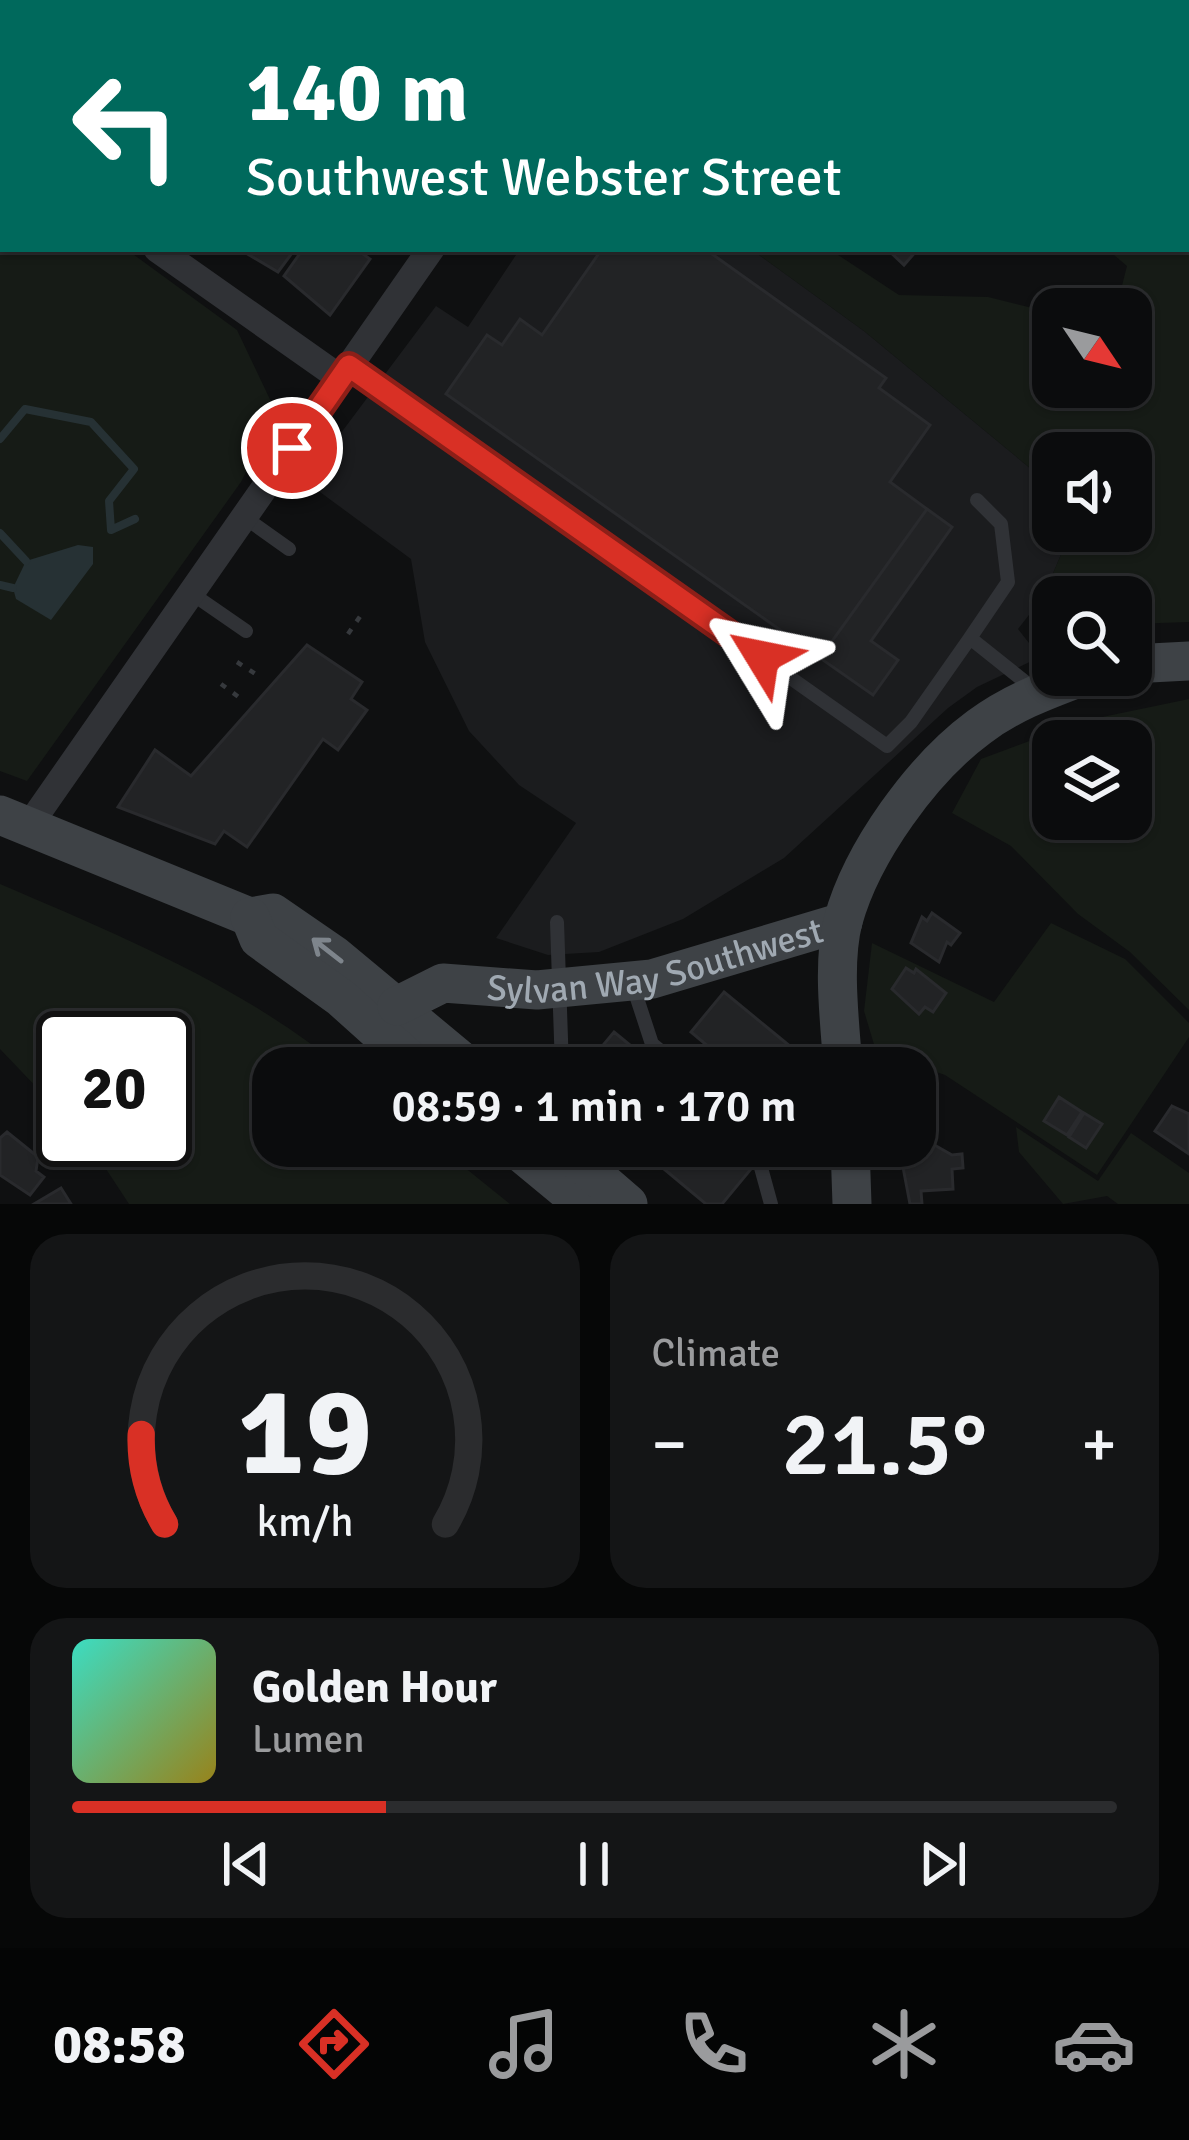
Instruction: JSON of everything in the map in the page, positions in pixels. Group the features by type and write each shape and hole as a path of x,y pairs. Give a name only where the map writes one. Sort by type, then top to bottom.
{"street":[{"path":"162,252 344,372"},
{"path":"429,252 191,592 14,820 250,917 273,913 445,1047"},
{"path":"1152,663 1189,661"},
{"name":"Sylvan Way Southwest","path":"397,1006 443,983 563,987 631,981 843,922 884,838 919,788 978,728 1032,696"},
{"path":"250,917 259,939 341,998 396,1047"},
{"path":"843,922 843,1047"},
{"path":"341,998 397,1006"},
{"path":"851,1167 852,1204"},
{"path":"596,1174 628,1204"}],"lane":[{"path":"344,372 887,746 911,722 1008,582 1000,524 977,500"},
{"path":"244,517 290,549"},
{"path":"191,592 246,631"},
{"path":"970,638 1032,687"},
{"path":"557,922 562,1047"},
{"path":"631,981 656,1047"},
{"path":"761,1167 771,1204"}],"path":[{"path":"348,634 361,615"},
{"path":"237,662 257,675"},
{"path":"221,684 241,698"}],"shaded area":[{"path":"0,252 130,252 237,330 276,412 241,482 27,781 0,771"},
{"path":"518,252 755,252 864,331 1032,470 1032,552 1062,552 1052,576 1032,576 1032,611 1018,629 1032,647 1032,661 977,687 948,708 784,858 683,919 599,952 548,955 496,938 576,823 519,785 469,731 425,642 411,559 305,481 436,306 468,327"},
{"path":"755,252 834,252 899,295 988,297 1032,308 1032,408 1152,408 1152,288 1121,288 1127,266 1111,252 1189,252 1189,622 1152,623 1152,576 1052,576 1062,552 1152,552 1152,432 1032,432 1032,470 864,331"},
{"path":"78,545 93,547 93,564 51,620 16,599 13,588 26,561"},
{"path":"1189,699 1189,1010 1130,952 1078,914 1011,846 952,813 981,759 1032,740 1032,840 1152,840 1152,720 1088,720"},
{"path":"0,884 220,987 315,1047 252,1047 252,1167 464,1167 510,1204 129,1204 105,1167 192,1167 192,1011 36,1011 36,1087 0,1049"},
{"path":"1051,923 1125,959 1189,1023 1189,1037 1097,1175 936,1072 936,1047 875,1047 864,1011 872,943 994,1002"},
{"path":"1016,1127 1098,1181 1131,1133 1189,1173 1189,1204 1118,1204 1107,1196 1063,1204 1019,1152"}],"building":[{"path":"244,252 293,252 278,272"},
{"path":"301,252 360,252 370,259 330,315 284,276"},
{"path":"600,252 709,252 886,378 879,388 930,425 890,482 927,509 820,658 446,394 487,335 502,345 520,319 542,335"},
{"path":"890,252 915,252 904,265"},
{"path":"927,509 952,527 871,641 898,660 873,695 820,658"},
{"path":"307,645 362,682 351,699 367,710 338,750 323,739 247,847 224,831 215,844 118,807 155,750 191,776"},
{"path":"932,913 960,933 951,945 947,942 939,962 911,943 922,917 927,921"},
{"path":"906,968 914,973 916,969 946,993 933,1012 925,1007 919,1014 892,989"},
{"path":"724,992 791,1047 709,1047 691,1032"},
{"path":"614,1032 632,1047 602,1047"},
{"path":"1059,1097 1082,1112 1067,1135 1044,1121"},
{"path":"1172,1106 1189,1114 1189,1154 1155,1131"},
{"path":"1084,1113 1102,1124 1086,1148 1069,1137"},
{"path":"7,1132 36,1155 36,1171 44,1177 30,1195 0,1175 0,1138"},
{"path":"936,1146 952,1155 962,1154 963,1168 952,1169 953,1189 921,1191 922,1204 910,1204 903,1167 936,1167"},
{"path":"664,1169 751,1169 722,1204 706,1204"},
{"path":"61,1188 71,1204 34,1204"}],"waterway":[{"path":"0,439 25,409 91,422 134,469 109,501 111,530 135,519"},
{"path":"0,533 26,561"},
{"path":"0,585 13,588"}],"route":[{"path":"292,448 349,366 762,657"}]}
